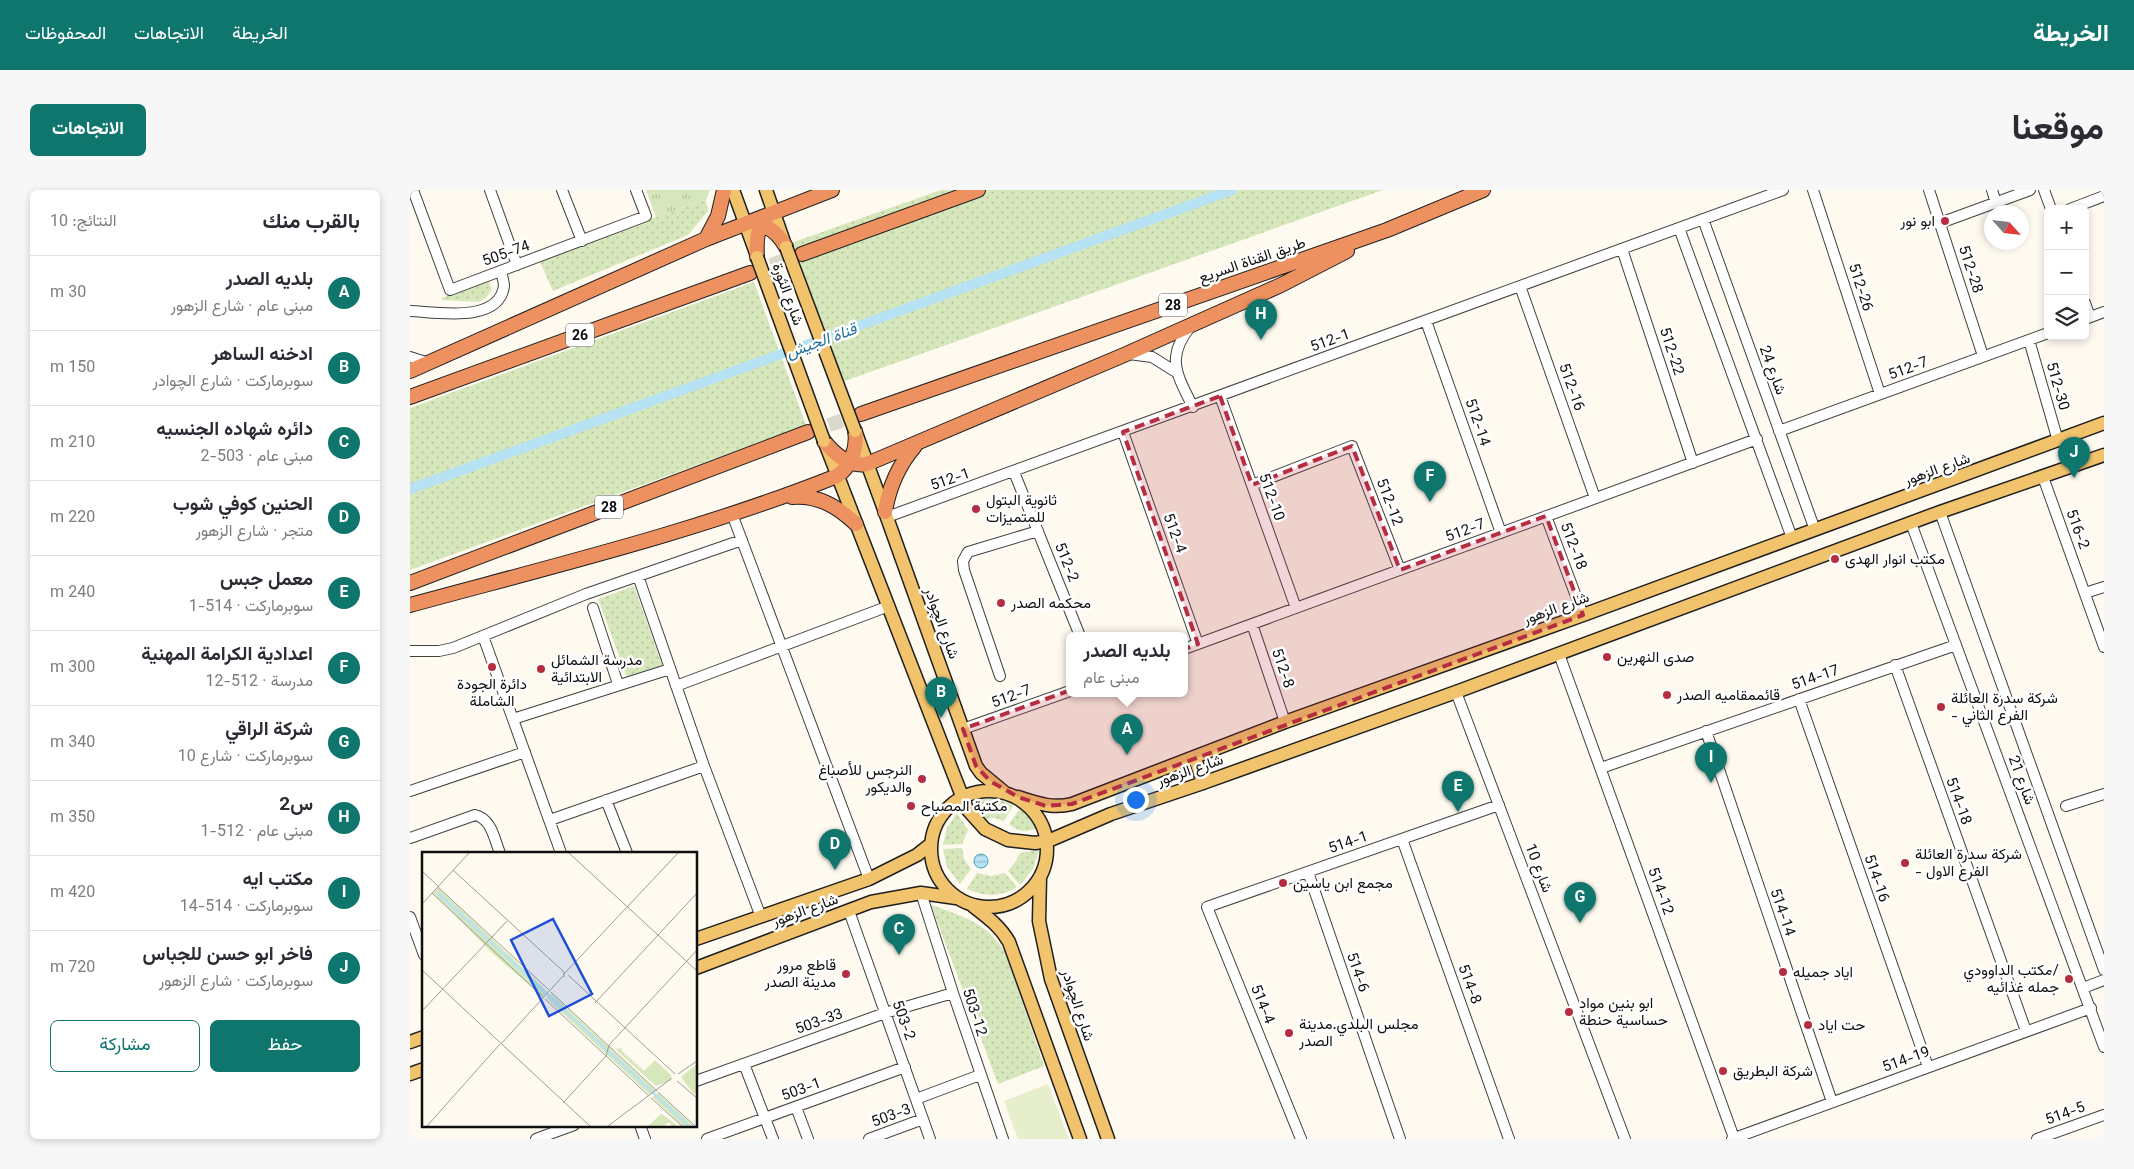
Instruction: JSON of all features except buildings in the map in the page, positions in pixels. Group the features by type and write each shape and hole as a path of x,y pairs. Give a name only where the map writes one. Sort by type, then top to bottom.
{"highway":[{"path":"706,239 718,216 724,190"},
{"path":"410,371 706,239 761,223 832,190"},
{"path":"802,254 978,190"},
{"name":"طريق القناة السريع","path":"861,414 1386,230 1483,190"},
{"path":"761,223 778,235 786,247"},
{"path":"757,258 756,246 761,223"},
{"path":"410,605 678,532 781,498 849,463 918,443 1192,325 1289,282 1386,230"},
{"name":"26","path":"410,397 750,272"},
{"path":"849,463 855,445 855,431"},
{"name":"28","path":"410,583 808,432"},
{"path":"824,441 837,455 849,463"},
{"path":"886,514 888,492 895,474 905,457 918,443"},
{"path":"781,498 802,496 822,500 841,509 856,524"}],"main road":[{"path":"733,190 761,223"},
{"path":"761,223 766,190"},
{"name":"شارع الثورة","path":"786,247 855,431"},
{"name":"شارع الثورة","path":"757,258 824,441"},
{"name":"شارع الزهور","path":"1004,792 1046,806 1059,807 1072,804 1285,722 2103,426"},
{"name":"شارع الزهور","path":"962,797 975,820 996,836 1021,843 1048,841 1111,814 1456,692 1940,512 2104,455"},
{"path":"849,463 856,524 962,797"},
{"name":"شارع الچوادر","path":"849,463 886,514 976,766 1004,792"},
{"path":"1195,758 1203,783"},
{"path":"1004,792 990,790 975,792 962,797 946,809 936,825 931,844 932,860 937,875 945,888 994,923 1009,942 1080,1139"},
{"path":"971,905 991,908 1011,904 1028,893 1040,878 1048,854 1048,841 1042,823 1032,808 1018,797"},
{"name":"شارع الزهور","path":"698,939 869,879 917,856 931,844"},
{"name":"شارع الچوادر","path":"1040,878 1039,921 1052,979 1108,1139"},
{"name":"شارع الزهور","path":"698,967 871,902 921,893 957,898"},
{"path":"410,1042 422,1038"},
{"path":"410,1074 422,1070"}],"street":[{"name":"505-74","path":"413,190 450,290 646,216 636,190"},
{"path":"490,190 518,265"},
{"path":"562,190 582,241"},
{"name":"512-1","path":"886,514 1014,472 1783,190"},
{"name":"512-26","path":"1813,190 1880,394"},
{"name":"512-28","path":"1930,190 1983,356"},
{"path":"1992,190 1996,202"},
{"path":"1940,223 2030,190"},
{"path":"2044,190 2050,205"},
{"path":"2080,205 2104,196"},
{"name":"شارع 24","path":"1702,219 1815,530"},
{"path":"1679,228 1792,538"},
{"name":"512-22","path":"1622,249 1693,463"},
{"path":"410,311 477,313 488,310 500,298 504,286 501,271"},
{"name":"512-16","path":"1520,286 1596,498"},
{"path":"2089,318 2104,312"},
{"name":"512-14","path":"1426,320 1501,533"},
{"path":"1192,325 1179,346 1176,372 1192,407"},
{"name":"512-7","path":"1779,431 2044,334"},
{"name":"512-30","path":"2029,340 2058,441"},
{"path":"1124,355 1152,357 1176,372"},
{"path":"410,357 429,363"},
{"name":"512-10","path":"1220,396 1296,608"},
{"name":"512-4","path":"1123,432 1198,644"},
{"name":"512-7","path":"1188,648 1756,439"},
{"name":"512-12","path":"1252,484 1352,446 1400,570"},
{"name":"512-2","path":"1014,472 1078,632"},
{"name":"516-2","path":"2043,477 2104,647"},
{"name":"شارع 21","path":"1940,512 2104,970"},
{"path":"732,514 869,879"},
{"name":"512-18","path":"1546,516 1584,615"},
{"name":"شارع 21","path":"1911,523 2084,988 2104,1047"},
{"path":"1000,676 964,570 963,561 968,552 1038,531"},
{"path":"410,651 446,650 586,594 742,540"},
{"path":"638,576 704,766 761,917"},
{"path":"2085,593 2104,587"},
{"path":"676,686 889,606"},
{"path":"593,608 618,684"},
{"name":"512-8","path":"1252,624 1285,722"},
{"path":"483,636 561,852"},
{"name":"514-17","path":"1601,768 1956,645"},
{"name":"514-12","path":"1559,654 1733,1139"},
{"name":"514-18","path":"1895,665 2026,1031"},
{"path":"513,719 670,669"},
{"name":"512-7","path":"963,729 1066,692"},
{"name":"شارع 10","path":"1456,692 1625,1139"},
{"name":"514-16","path":"1799,699 1928,1067"},
{"name":"514-14","path":"1706,732 1832,1102"},
{"path":"410,791 525,752"},
{"path":"550,820 704,766"},
{"path":"2066,806 2104,794"},
{"path":"606,800 627,852"},
{"name":"514-1","path":"1207,907 1498,805"},
{"path":"410,838 475,815 482,817 488,822 500,852"},
{"name":"514-8","path":"1402,839 1509,1139"},
{"name":"514-6","path":"1308,872 1400,1139"},
{"name":"503-12","path":"921,893 980,1075 1003,1139"},
{"name":"514-4","path":"1207,907 1302,1139"},
{"name":"503-2","path":"849,911 930,1139"},
{"path":"410,918 422,950"},
{"path":"2084,988 2104,980"},
{"name":"503-33","path":"698,1080 885,1013 953,993"},
{"name":"514-19","path":"1733,1139 2091,1008"},
{"path":"744,1064 773,1139"},
{"name":"503-1","path":"707,1139 905,1068"},
{"path":"916,1099 980,1075"},
{"path":"796,1107 808,1139"},
{"name":"514-5","path":"2036,1139 2104,1115"},
{"name":"503-3","path":"869,1139 923,1119"},
{"path":"536,1139 571,1126"},
{"path":"640,1126 645,1139"}],"highlighted area":[{"path":"1220,396 1252,485 1352,446 1400,570 1546,516 1583,615 1072,804 1046,806 1018,797 990,781 976,766 963,729 1198,644 1123,432"}],"green space":[{"path":"646,190 710,190 706,200 656,217"},
{"path":"941,190 1383,190 842,382 791,243"},
{"path":"706,200 708,211 688,235 553,291 540,262 656,217"},
{"path":"488,280 492,289 486,298 479,302 442,300 442,298"},
{"path":"754,282 806,425 410,570 410,408"},
{"path":"634,586 663,667 628,680 598,599"},
{"path":"983,799 995,799 1014,804 1004,821 994,818 984,819 981,811 978,812 974,802"},
{"path":"1020,808 1028,816 1036,829 1021,831 1009,824"},
{"path":"957,813 968,830 962,844 943,845 947,828"},
{"path":"962,848 964,859 971,869 960,884 947,867 943,849"},
{"path":"1039,850 1033,869 1020,885 1008,871 1020,853"},
{"path":"977,873 991,876 1005,873 1017,887 1005,893 992,895 967,889"},
{"path":"931,905 974,922 999,943 1006,954 1044,1066 998,1084"},
{"path":"1048,1084 1069,1139 1018,1139 1004,1101"}],"water":[{"path":"978,854 984,854 988,861 984,868 978,868 974,864 974,858"}],"waterway":[{"name":"قناة الجيش","path":"410,489 1232,190"}],"tunnel":[{"path":"751,272 802,254"},
{"path":"809,432 861,414"}],"place":[{"name":"ابو نور","path":"1945,221"},
{"name":"س2","path":"1261,340"},
{"name":"فاخر ابو حسن للجباس","path":"2074,478"},
{"name":"اعدادية الكرامة المهنية","path":"1430,502"},
{"name":"ثانوية البتول للمتميزات","path":"976,509"},
{"name":"مكتب انوار الهدى","path":"1835,559"},
{"name":"محكمه الصدر","path":"1001,603"},
{"name":"صدى النهرين","path":"1607,657"},
{"name":"دائرة الجودة الشاملة","path":"492,667"},
{"name":"مدرسة الشمائل الابتدائية","path":"541,669"},
{"name":"قائممقاميه الصدر","path":"1667,695"},
{"name":"شركة سدرة العائلة - الفرع الثاني","path":"1941,707"},
{"name":"ادخنه الساهر","path":"941,718"},
{"name":"بلديه الصدر","path":"1127,755"},
{"name":"النرجس للأصباغ والديكور","path":"922,779"},
{"name":"مكتب ايه","path":"1711,783"},
{"name":"مكتبة المصباح","path":"911,806"},
{"name":"معمل جبس","path":"1458,812"},
{"name":"شركة سدرة العائلة - الفرع الاول","path":"1905,863"},
{"name":"الحنين كوفي شوب","path":"835,870"},
{"name":"مجمع ابن ياسين","path":"1283,883"},
{"name":"شركة الراقي","path":"1580,923"},
{"name":"دائره شهاده الجنسيه","path":"899,955"},
{"name":"اياد جميله","path":"1783,972"},
{"name":"قاطع مرور مدينة الصدر","path":"846,974"},
{"name":"مكتب الداوودي/ جمله غذائيه","path":"2069,979"},
{"name":"ابو بنين مواد حساسية حنطة","path":"1569,1012"},
{"name":"حت اياد","path":"1808,1025"},
{"name":"مجلس البلدي.مدينة الصدر","path":"1289,1033"},
{"name":"شركة البطريق","path":"1723,1071"}]}
